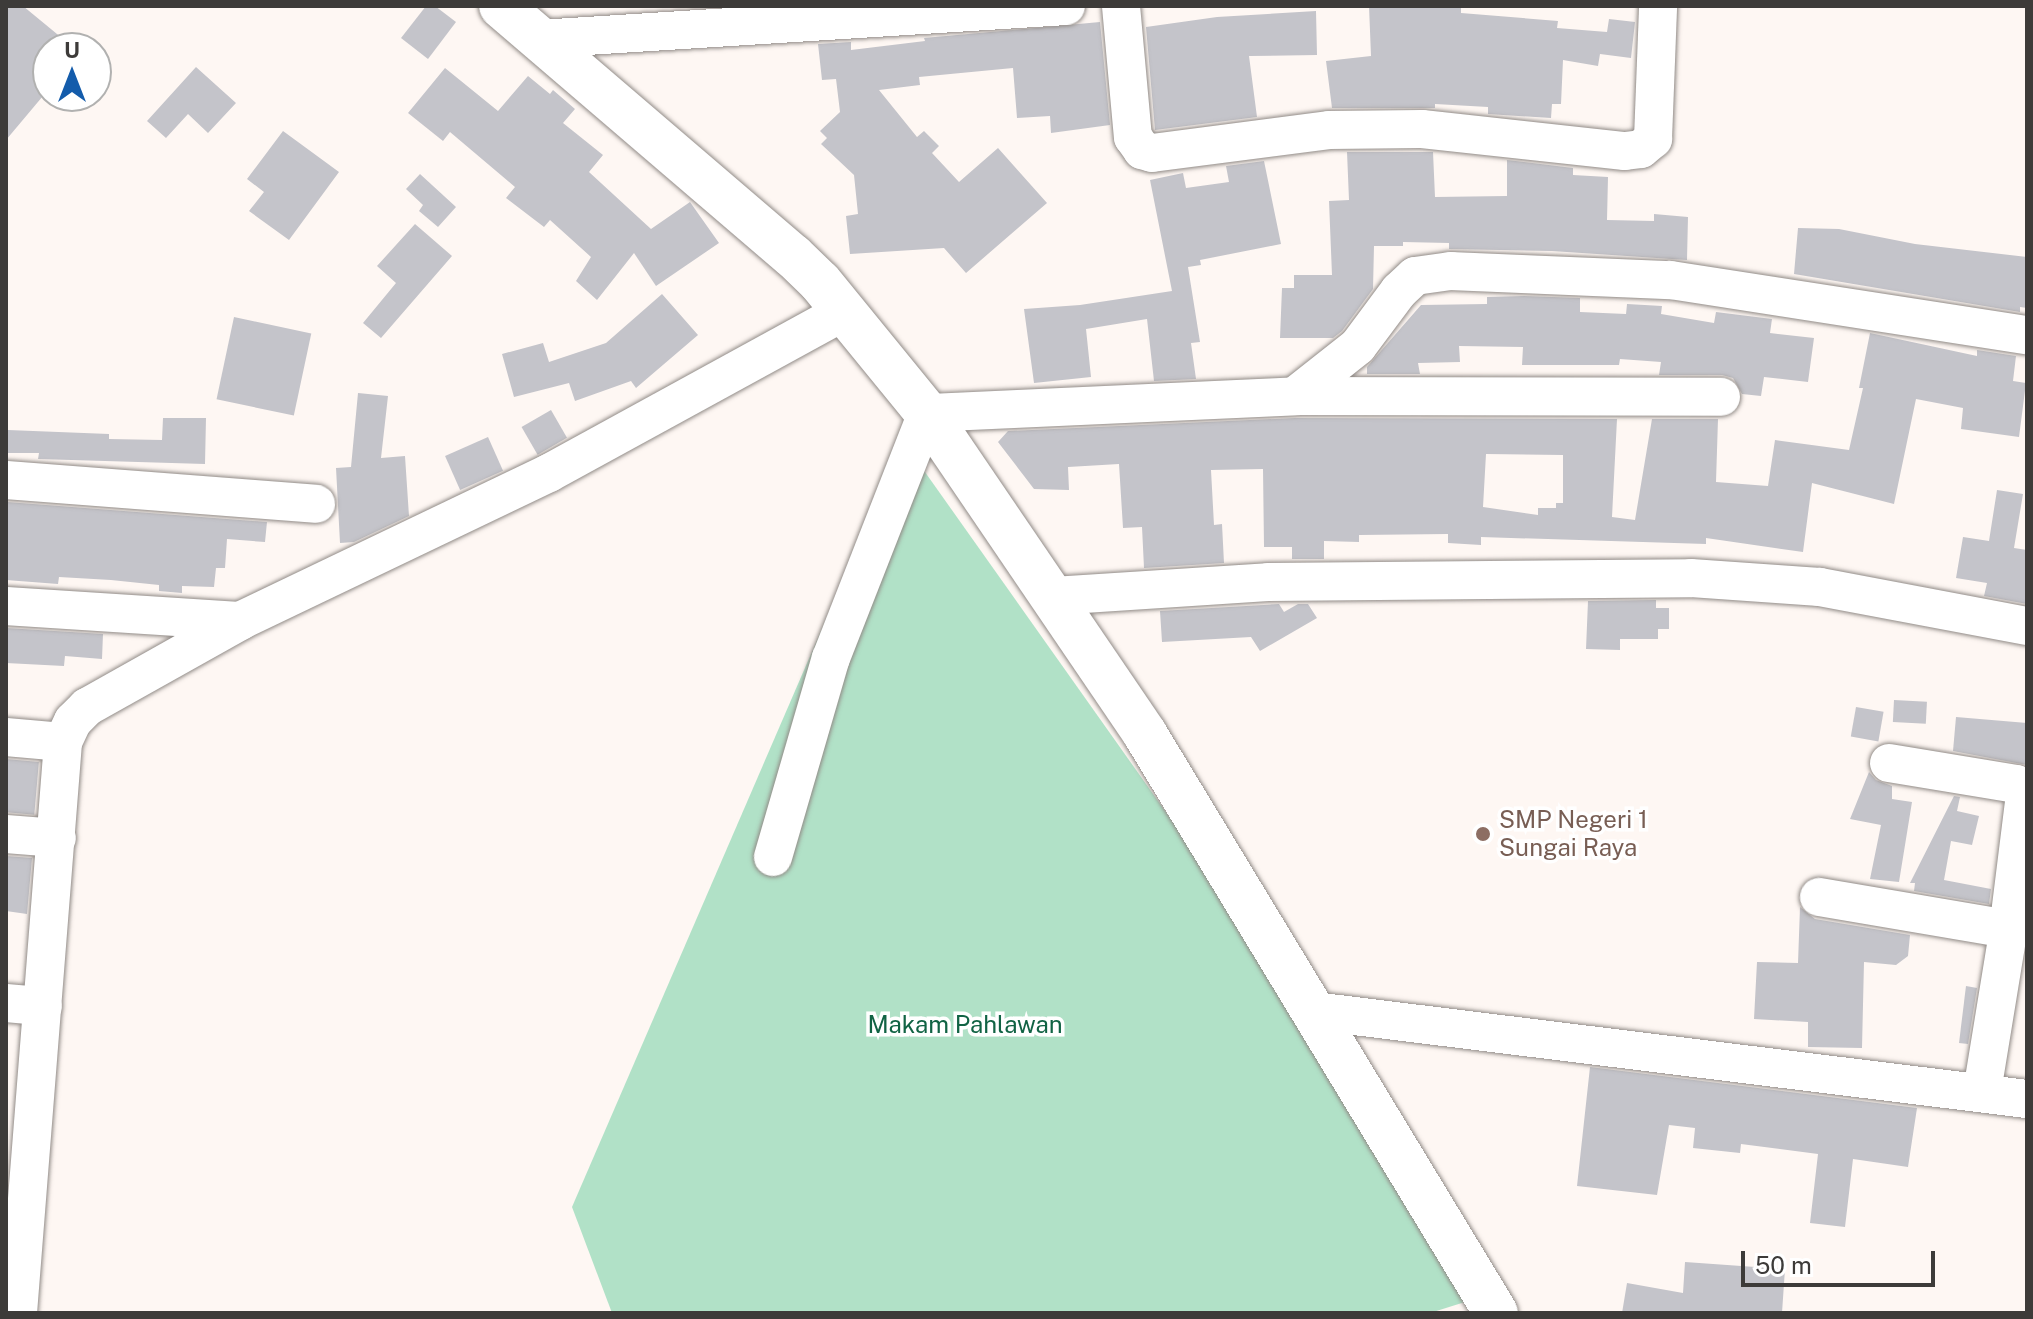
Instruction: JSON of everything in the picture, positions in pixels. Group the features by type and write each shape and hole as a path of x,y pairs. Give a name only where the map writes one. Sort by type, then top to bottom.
{"main road":[{"path":"501,6 793,256 927,413 1145,734 1496,1313"}],"street":[{"path":"539,39 1066,6"},
{"path":"1121,6 1133,137 1142,150 1152,153 1329,130 1422,129 1625,151 1641,149 1653,139 1658,6"},
{"path":"1295,396 1358,346 1399,291 1415,276 1451,271 1670,280 2027,335"},
{"path":"18,1313 18,1175 24,1004 57,838 63,742 73,721 87,707 240,621 549,473 843,312"},
{"path":"773,857 831,658 927,413 1295,396 1721,397"},
{"path":"6,480 316,504"},
{"path":"1053,596 1268,582 1691,578 1820,587 2027,626"},
{"path":"6,606 240,621"},
{"path":"6,737 63,742"},
{"path":"1889,763 2016,784 2022,788 2025,801 1982,1092"},
{"path":"6,834 57,838"},
{"path":"1819,897 2008,929"},
{"path":"1314,1011 2027,1099"}],"green space":[{"name":"Makam Pahlawan","path":"903,441 1219,887 1465,1302 1430,1313 612,1313 572,1207"}],"building":[{"path":"6,6 23,6 55,32 32,32 32,109 6,140"},
{"path":"426,6 435,6 456,22 428,59 401,38"},
{"path":"1369,6 1461,6 1461,13 1558,21 1557,28 1607,32 1609,19 1635,22 1631,58 1600,54 1598,66 1563,60 1561,104 1552,104 1551,118 1488,114 1488,107 1435,104 1435,108 1332,108 1326,61 1371,56"},
{"path":"1316,11 1317,55 1249,56 1257,117 1155,130 1146,27 1217,17"},
{"path":"1100,22 1110,125 1051,133 1050,116 1017,118 1013,68 919,77 920,85 879,90 917,137 924,131 939,146 932,153 959,182 998,148 1047,203 966,273 944,248 850,254 846,216 858,214 854,175 821,144 827,138 820,131 840,112 836,79 822,80 818,44 851,42 851,50 925,41 924,38"},
{"path":"196,67 236,103 208,133 188,114 166,138 147,121"},
{"path":"445,68 498,111 528,76 550,94 553,90 575,109 563,123 603,155 589,172 651,229 690,202 719,243 656,286 634,253 597,300 576,281 591,257 550,220 544,227 506,198 515,187 450,132 443,141 408,113"},
{"path":"283,131 339,172 289,240 249,211 264,192 247,179"},
{"path":"1347,152 1433,152 1435,197 1507,196 1507,160 1573,168 1573,175 1608,177 1607,220 1654,221 1654,214 1688,217 1687,260 1552,251 1449,249 1449,243 1403,242 1403,246 1374,246 1373,289 1342,331 1333,338 1280,338 1282,288 1294,288 1294,275 1332,275 1329,201 1349,200"},
{"path":"1264,161 1281,244 1200,260 1201,265 1188,267 1200,342 1191,343 1196,379 1154,381 1147,319 1086,329 1091,377 1034,383 1024,309 1080,305 1172,291 1150,180 1183,173 1186,188 1229,182 1226,166"},
{"path":"420,174 456,207 438,227 419,211 423,205 406,189"},
{"path":"415,224 452,256 381,338 363,323 396,283 377,266"},
{"path":"1798,228 1839,229 1915,244 2027,257 2027,308 2020,307 2020,312 1794,274"},
{"path":"662,294 698,335 636,388 631,381 575,401 569,383 514,397 502,354 543,343 549,362 606,343"},
{"path":"1487,297 1580,298 1580,312 1626,314 1627,304 1662,306 1661,314 1714,323 1716,312 1772,319 1770,333 1814,338 1808,382 1764,377 1761,396 1742,394 1733,378 1722,375 1659,375 1661,362 1620,359 1619,365 1522,365 1523,347 1459,346 1460,362 1418,363 1420,374 1367,374 1367,367 1421,305 1487,304"},
{"path":"234,317 311,333 294,416 217,399"},
{"path":"1870,333 1977,356 1977,350 2016,356 2013,381 2026,383 2019,437 1961,429 1963,408 1916,399 1894,504 1812,483 1803,552 1706,538 1706,544 1481,537 1481,545 1448,543 1448,534 1359,535 1359,542 1324,541 1324,559 1292,559 1292,547 1264,547 1263,469 1211,470 1214,525 1222,524 1224,563 1144,568 1142,527 1123,528 1119,464 1068,467 1069,490 1034,489 998,442 1008,431 1295,418 1617,419 1612,517 1635,520 1652,419 1718,419 1716,482 1768,486 1775,440 1849,450 1863,388 1859,388","holes":["1486,454 1563,455 1563,503 1556,503 1556,508 1538,508 1538,515 1483,507"]},
{"path":"358,393 388,396 381,458 405,456 409,516 354,542 340,543 336,468 351,467"},
{"path":"551,410 567,438 538,455 522,427"},
{"path":"163,418 206,418 205,464 38,459 39,453 8,453 8,430 109,434 109,439 162,440"},
{"path":"488,437 503,471 460,490 445,456"},
{"path":"1997,490 2023,494 2014,548 2027,550 2027,604 1984,596 1987,583 1956,578 1963,537 1989,541"},
{"path":"7,502 267,522 265,542 227,539 225,568 216,568 214,587 182,586 182,593 159,591 159,585 111,580 59,577 58,584 6,580"},
{"path":"1656,600 1656,608 1669,608 1669,629 1658,629 1658,639 1620,639 1620,650 1586,649 1588,601"},
{"path":"1279,604 1284,612 1298,604 1308,604 1317,618 1260,651 1251,637 1162,642 1160,611"},
{"path":"6,628 103,634 102,659 65,656 64,666 6,663"},
{"path":"1894,700 1927,702 1926,724 1893,722"},
{"path":"1856,707 1884,712 1878,741 1851,737"},
{"path":"1956,717 2027,723 2027,765 1953,751"},
{"path":"6,759 39,762 34,815 6,812"},
{"path":"1869,772 1876,780 1892,786 1892,799 1912,802 1899,882 1870,879 1881,825 1850,819"},
{"path":"1954,796 1960,797 1957,811 1979,816 1972,845 1951,841 1944,880 1991,889 1989,904 1914,891 1915,883 1910,883"},
{"path":"6,856 32,858 27,914 6,911"},
{"path":"1800,907 1815,919 1910,935 1908,956 1896,965 1864,962 1862,1048 1808,1047 1808,1022 1754,1019 1757,962 1798,963"},
{"path":"1966,986 1977,988 1968,1044 1959,1043"},
{"path":"1590,1067 1917,1108 1908,1167 1853,1159 1845,1227 1810,1223 1818,1154 1741,1144 1740,1153 1693,1148 1695,1128 1669,1125 1657,1195 1577,1186"},
{"path":"1685,1262 1785,1269 1782,1313 1622,1313 1627,1283 1683,1293"}],"place":[{"name":"SMP Negeri 1 Sungai Raya","path":"1483,834"}]}
